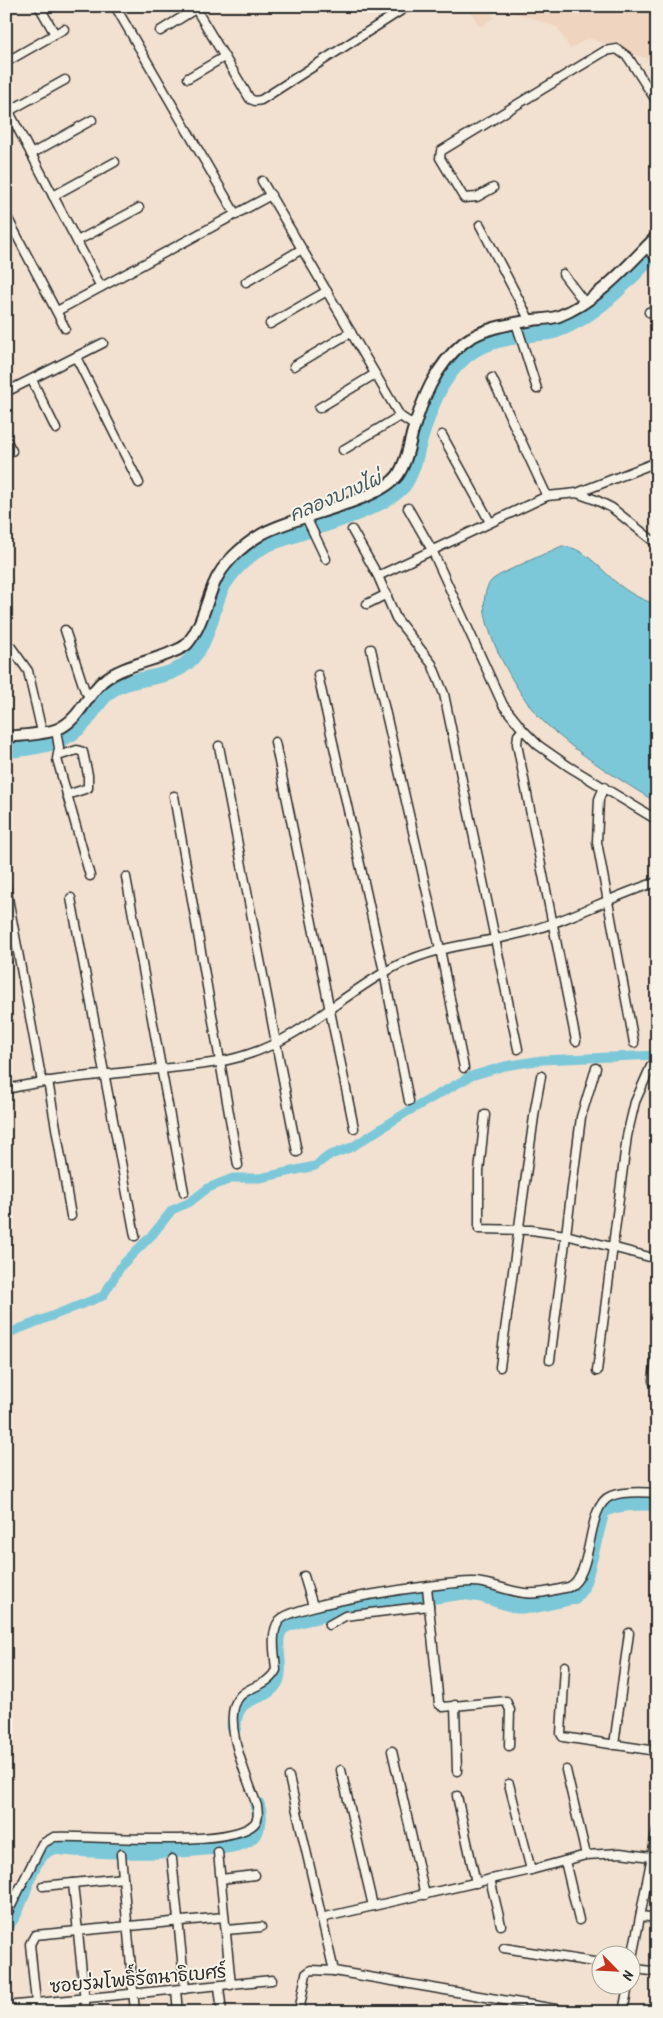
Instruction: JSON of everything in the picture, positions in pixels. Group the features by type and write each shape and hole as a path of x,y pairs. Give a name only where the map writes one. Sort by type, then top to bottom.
{"street":[{"path":"39,6 55,34"},
{"path":"115,6 236,215"},
{"path":"160,31 197,7 224,57 250,99 255,102 408,6"},
{"path":"6,62 64,29"},
{"path":"493,188 476,198 464,198 440,158 441,151 605,52 617,49 628,57 657,102"},
{"path":"188,78 224,57"},
{"path":"65,80 8,113 101,287"},
{"path":"31,154 92,120"},
{"path":"53,196 115,162"},
{"path":"262,180 400,416 415,426"},
{"path":"57,311 271,195"},
{"path":"77,241 139,208"},
{"path":"6,216 65,328"},
{"path":"480,225 530,321"},
{"path":"57,734 80,712 90,696 103,681 120,672 184,647 199,626 214,582 243,547 263,533 306,519 386,486 398,475 427,392 434,377 449,355 466,341 487,331 557,317 585,303 648,248 657,236"},
{"path":"648,248 657,260"},
{"path":"246,282 302,249"},
{"path":"563,274 585,303"},
{"path":"270,324 327,291"},
{"path":"516,325 537,389"},
{"path":"294,366 351,332"},
{"path":"6,392 102,343"},
{"path":"76,357 139,483"},
{"path":"319,408 375,374"},
{"path":"492,378 547,496"},
{"path":"32,380 56,429"},
{"path":"343,450 400,416"},
{"path":"442,435 490,522"},
{"path":"6,440 12,452"},
{"path":"378,576 547,496 576,493 657,462"},
{"path":"576,493 612,508 657,544"},
{"path":"408,508 432,550 503,705 538,745 568,766 657,820"},
{"path":"306,519 326,559"},
{"path":"352,530 378,576 396,618 432,664 444,694 518,1049"},
{"path":"367,604 386,594"},
{"path":"65,630 85,691 90,696"},
{"path":"11,647 28,671 42,732"},
{"path":"370,649 440,948 464,1068"},
{"path":"318,675 384,972 409,1101"},
{"path":"523,730 518,734 517,744 576,1041"},
{"path":"6,737 42,732 57,734"},
{"path":"57,734 59,752 57,759 90,876"},
{"path":"275,742 354,1128"},
{"path":"219,746 296,1152"},
{"path":"59,752 77,750 82,752 88,775 88,788 67,795"},
{"path":"604,787 599,799 597,842 634,1043"},
{"path":"174,796 238,1165"},
{"path":"126,877 184,1192"},
{"path":"6,1089 45,1081 162,1068 245,1056 276,1044 302,1029 384,972 400,964 440,948 522,933 628,891 657,882"},
{"path":"6,887 72,1216"},
{"path":"71,898 135,1236"},
{"path":"597,1370 627,1136 635,1102 651,1066"},
{"path":"550,1360 581,1117 596,1068"},
{"path":"500,1367 541,1076"},
{"path":"485,1115 479,1172 479,1229 518,1230 566,1235 657,1259"},
{"path":"653,1381 657,1350"},
{"path":"6,1916 42,1844 54,1837 171,1839 220,1835 248,1828 254,1824 258,1815 257,1806 232,1726 234,1704 244,1693 273,1676 276,1670 275,1627 280,1619 290,1613 340,1599 481,1582 526,1594 569,1587 574,1585 581,1574 597,1514 604,1500 618,1494 657,1493"},
{"path":"304,1576 313,1606"},
{"path":"427,1590 438,1701 443,1707 506,1701 510,1710 509,1746"},
{"path":"329,1625 345,1616 429,1605"},
{"path":"614,1745 629,1633"},
{"path":"566,1666 561,1734 566,1738 657,1751"},
{"path":"455,1705 457,1771"},
{"path":"392,1751 425,1895"},
{"path":"341,1770 374,1906"},
{"path":"566,1770 586,1855"},
{"path":"289,1777 334,1971"},
{"path":"509,1784 531,1870"},
{"path":"457,1796 476,1883"},
{"path":"657,1830 630,1968 657,1972"},
{"path":"218,1852 231,1985"},
{"path":"321,1918 531,1870 586,1855 620,1853 653,1855"},
{"path":"121,1854 135,2012"},
{"path":"172,1859 185,1989"},
{"path":"566,1861 579,1920"},
{"path":"222,1878 255,1875"},
{"path":"43,1886 123,1878"},
{"path":"490,1879 501,1925"},
{"path":"72,1883 86,2012"},
{"path":"641,1916 657,1918"},
{"path":"37,2012 30,1940 35,1935 224,1917"},
{"path":"226,1930 261,1927"},
{"path":"504,1948 590,1961"},
{"path":"299,2012 307,1972 311,1970 334,1971 573,2012"},
{"name":"ซอยร่มโพธิ์รัตนาธิเบศร์","path":"6,2006 272,1980"},
{"path":"219,1986 222,2012"},
{"path":"176,1990 178,2012"},
{"path":"623,2012 626,1996"}],"shaded area":[{"path":"467,6 487,6 494,18 480,27"},
{"path":"495,6 657,6 657,62 588,38 570,49 557,27"}],"water":[{"path":"562,546 579,551 626,590 643,600 657,604 657,803 585,756 545,723 520,692 493,640 487,623 484,604 486,592 491,581"}],"waterway":[{"name":"คลองบางไผ่","path":"6,751 50,744 60,740 78,729 104,697 113,689 130,682 161,675 180,668 189,661 201,645 224,584 239,565 251,555 270,543 367,509 395,494 404,485 413,467 435,398 448,375 466,356 490,343 509,338 553,332 573,324 611,296 657,251"},
{"path":"6,1334 103,1296 122,1265 153,1234 172,1210 190,1202 208,1188 233,1178 260,1178 315,1166 328,1156 352,1147 407,1112 471,1076 505,1066 542,1060 657,1055"},
{"path":"234,1727 235,1716 239,1708 250,1699 270,1689 275,1683 278,1670 278,1635 280,1630 290,1624 335,1612 462,1592 482,1595 517,1606 533,1606 574,1597 581,1588 586,1574 602,1512 620,1505 636,1503 657,1504"},
{"path":"6,1925 13,1917 37,1860 44,1852 53,1847 110,1851 148,1851 186,1850 234,1845 248,1839 256,1831 259,1820 257,1804"}]}
